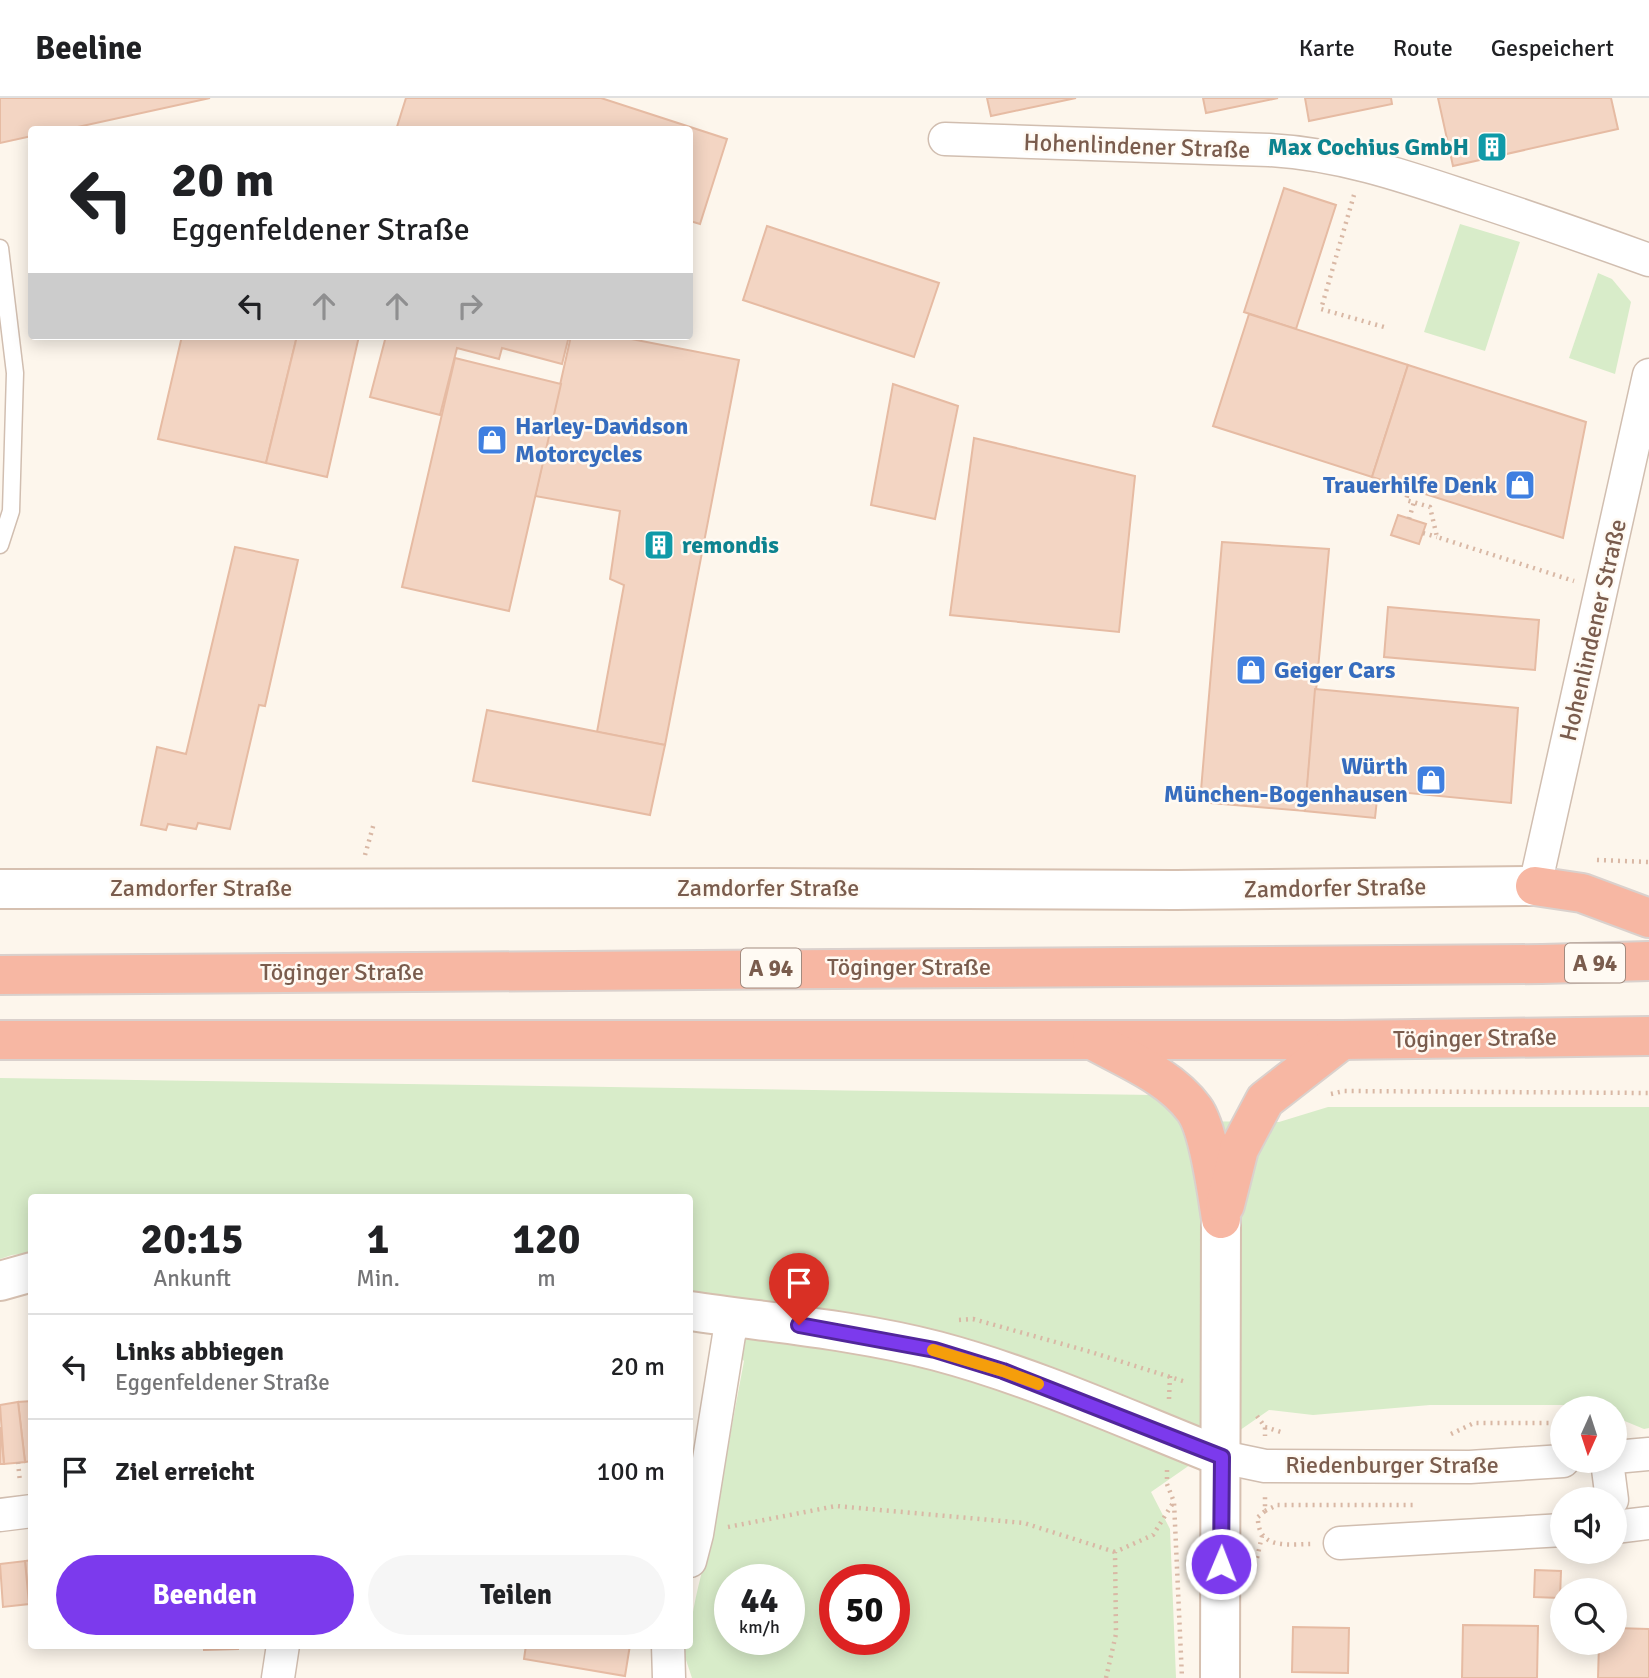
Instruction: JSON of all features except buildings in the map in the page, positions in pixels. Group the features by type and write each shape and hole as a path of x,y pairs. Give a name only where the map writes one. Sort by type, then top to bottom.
{"highway":[{"path":"1535,886 1582,893 1649,918"},
{"name":"Töginger Straße","path":"0,975 1649,961"},
{"name":"Töginger Straße","path":"0,1040 1342,1040 1649,1036"},
{"path":"1090,1038 1166,1082 1195,1110 1208,1145 1221,1219"},
{"path":"1221,1219 1239,1149 1265,1100 1342,1040"}],"street":[{"name":"Hohenlindener Straße","path":"945,139 1318,154 1403,176 1649,260"},
{"name":"Hohenlindener Straße","path":"1535,886 1649,374"},
{"name":"Zamdorfer Straße","path":"0,889 1176,890 1535,886"},
{"path":"1220,1678 1221,1219"},
{"path":"0,1281 28,1273"},
{"path":"693,1311 841,1332 935,1350 1003,1371 1222,1457"},
{"path":"693,1537 729,1335 736,1317"},
{"path":"1628,1456 1649,1454"},
{"name":"Riedenburger Straße","path":"1222,1457 1265,1466 1470,1467 1550,1462"},
{"path":"0,1515 28,1512"},
{"path":"1627,1526 1649,1523"},
{"path":"1340,1543 1550,1531"},
{"path":"278,1678 282,1649"},
{"path":"668,1649 669,1678"}],"lane":[{"path":"0,248 15,373 12,511 0,545"}],"path":[{"path":"1357,187 1321,309 1384,327"},
{"path":"1409,489 1406,500 1430,507 1437,537"},
{"path":"1409,519 1414,502"},
{"path":"1423,533 1581,584"},
{"path":"362,866 374,822"},
{"path":"1320,1098 1344,1091 1649,1093"},
{"path":"1440,1434 1453,1434 1474,1423 1550,1423"},
{"path":"1265,1427 1284,1433 1297,1433"},
{"path":"693,1543 836,1506 1024,1523 1115,1552 1153,1535 1174,1502 1182,1678"},
{"path":"1258,1517 1258,1529 1272,1544 1340,1543"},
{"path":"1107,1678 1116,1634 1115,1552"}],"green space":[{"path":"1460,224 1520,242 1485,351 1424,332"},
{"path":"1598,273 1612,279 1631,302 1615,374 1569,358"},
{"path":"0,1078 1154,1095 1185,1121 1279,1122 1328,1107 1649,1107 1649,1428 1644,1429 1628,1422 1628,1396 1550,1396 1550,1405 1430,1405 1313,1415 1269,1410 1151,1492 1170,1529 1176,1678 692,1678 684,1654 685,1649 693,1649 694,1609 744,1361 693,1305 693,1194 28,1194 28,1253 0,1259"}],"slow traffic":[{"path":"933,1350 1038,1384"}],"place":[{"name":"Max Cochius GmbH","path":"1492,147"},
{"name":"Harley-Davidson Motorcycles","path":"492,440"},
{"name":"Trauerhilfe Denk","path":"1520,485"},
{"name":"remondis","path":"659,545"},
{"name":"Geiger Cars","path":"1251,670"},
{"name":"Würth München-Bogenhausen","path":"1431,780"}],"route":[{"path":"799,1325 935,1350 1003,1371 1222,1457 1221,1564"}]}
